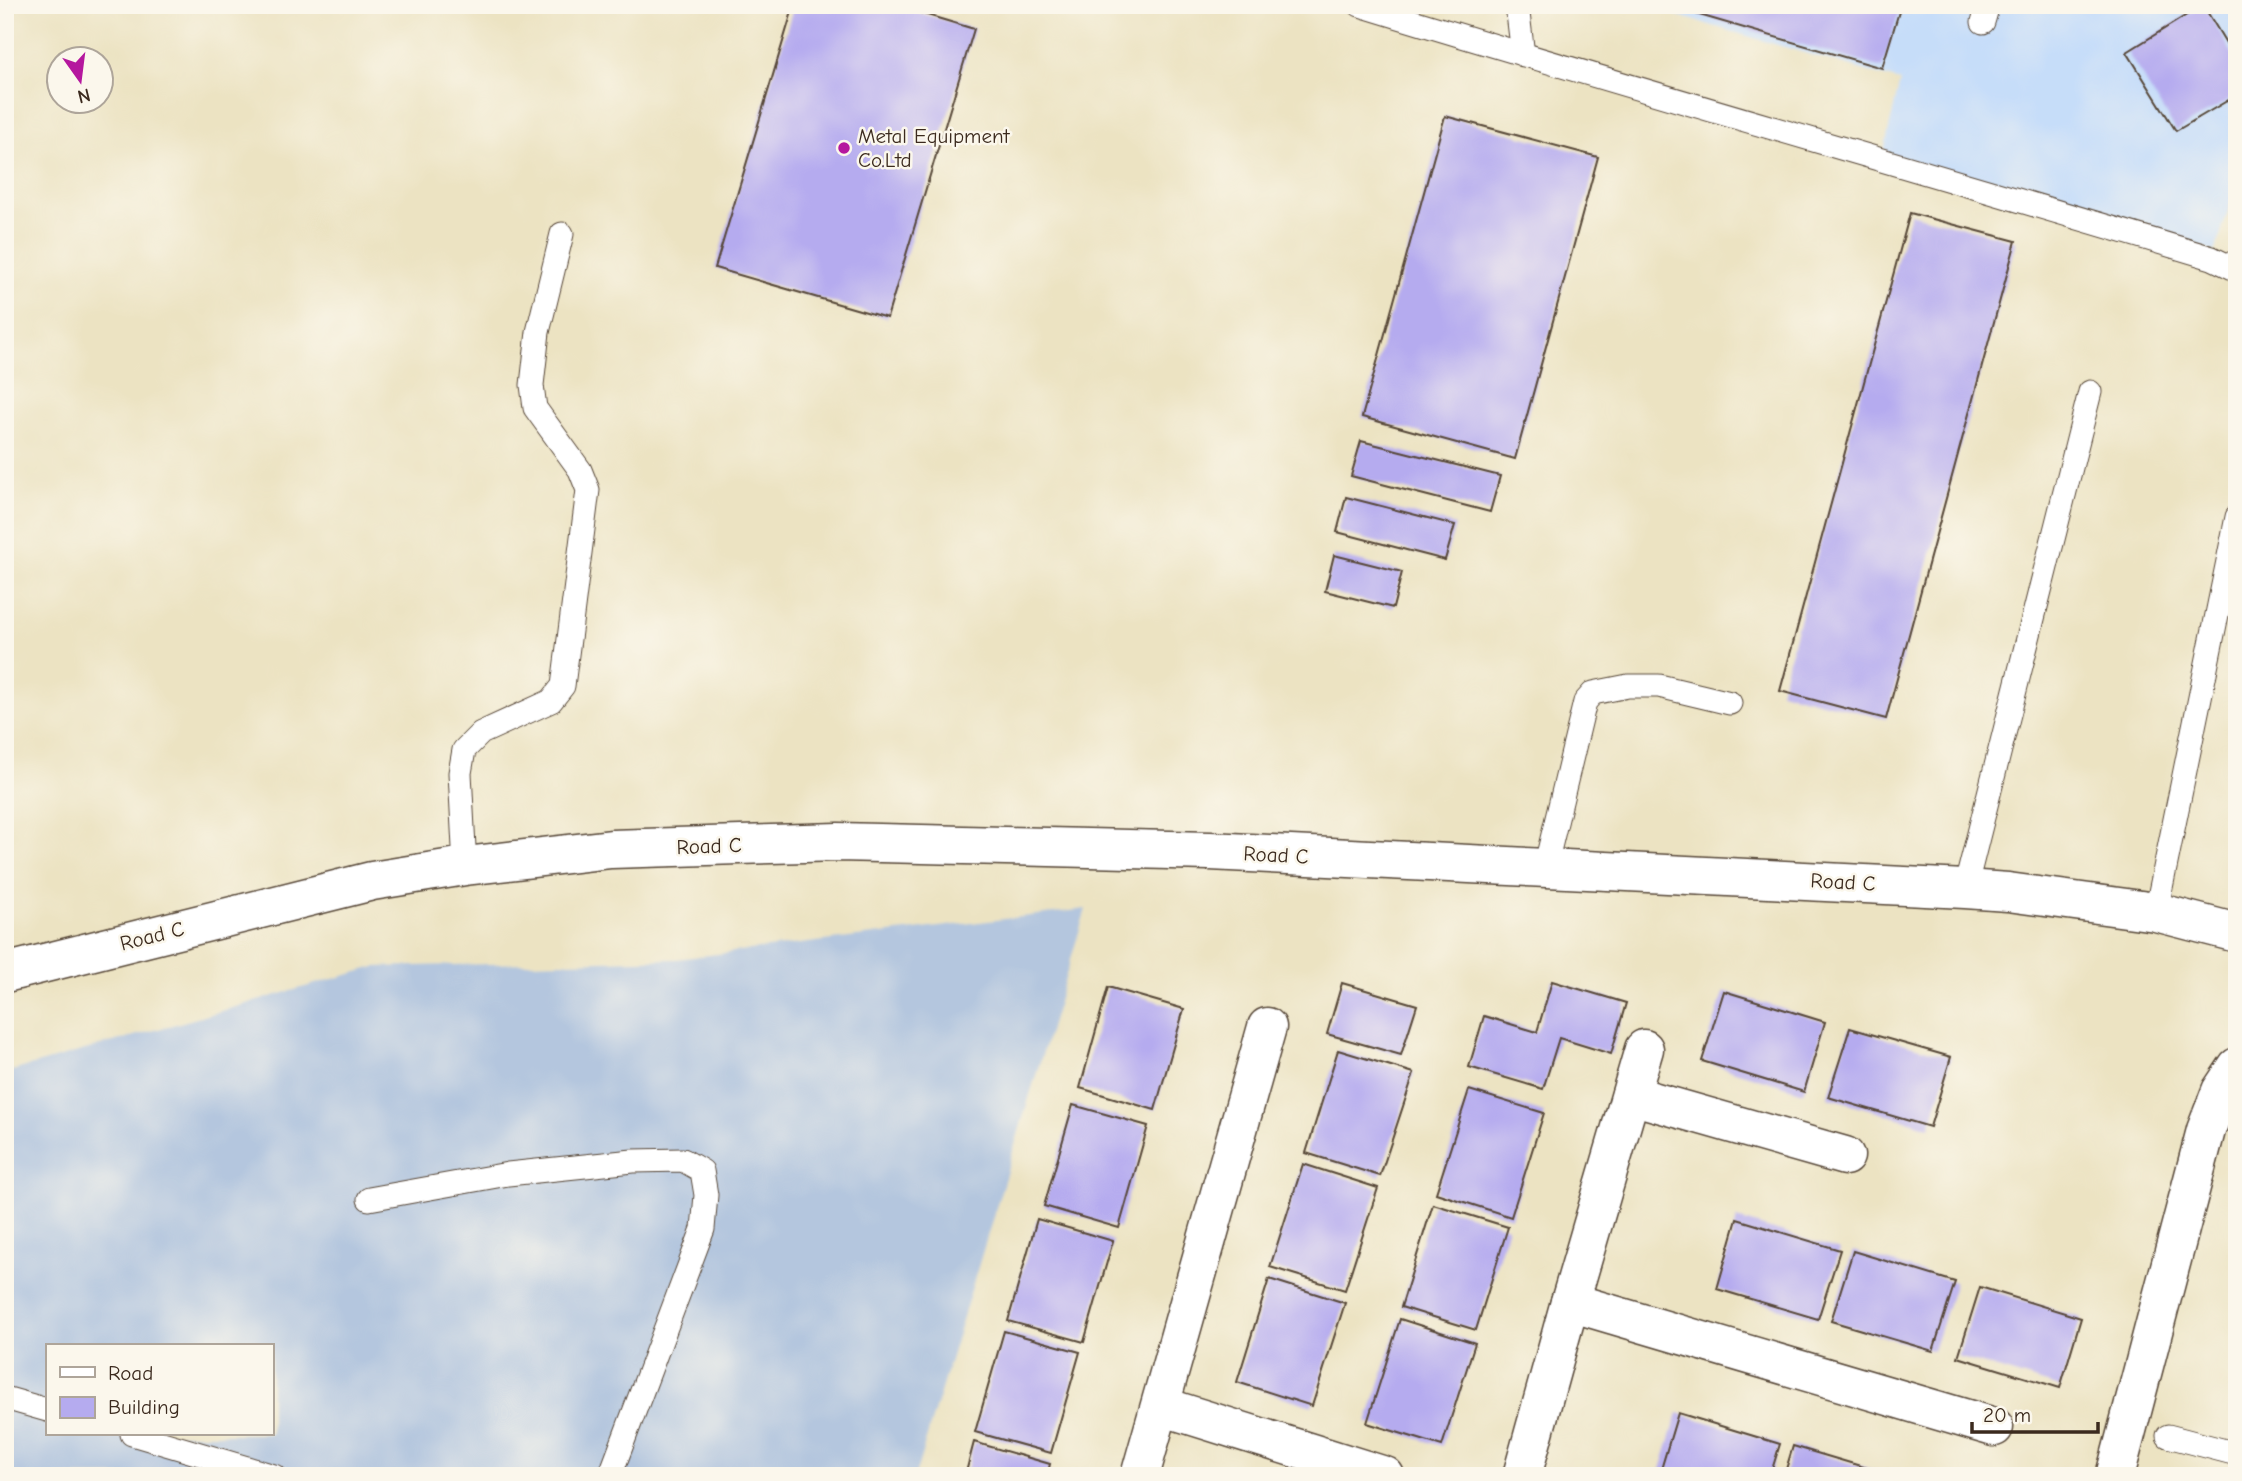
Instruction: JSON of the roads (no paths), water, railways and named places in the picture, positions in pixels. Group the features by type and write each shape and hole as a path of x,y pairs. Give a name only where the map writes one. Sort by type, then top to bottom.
{"street":[{"name":"Road C","path":"5,973 372,881 465,866 611,849 838,842 1210,851 1965,889 2008,892 2156,912 2237,933"},
{"path":"1140,1476 1267,1027"},
{"path":"1522,1476 1644,1049"},
{"path":"2115,1476 2206,1130 2221,1091 2237,1067"},
{"path":"1631,1095 1845,1156"},
{"path":"1570,1302 1994,1427"},
{"path":"1161,1406 1385,1476"}],"lane":[{"path":"1360,5 2212,258 2235,261"},
{"path":"1517,5 1523,55"},
{"path":"465,866 460,773 464,750 481,733 551,701 564,686 588,490 580,470 535,408 533,385 538,332 562,234"},
{"path":"1965,889 2090,392"},
{"path":"2156,912 2237,517"},
{"path":"1545,868 1585,702 1593,693 1628,686 1659,685 1730,703"},
{"path":"369,1199 508,1174 633,1161 683,1160 702,1171 706,1195 703,1230 610,1476"},
{"path":"5,1398 46,1410"},
{"path":"139,1436 274,1476"},
{"path":"2168,1436 2237,1454"}],"place":[{"name":"Metal Equipment Co.Ltd","path":"844,148"}]}
